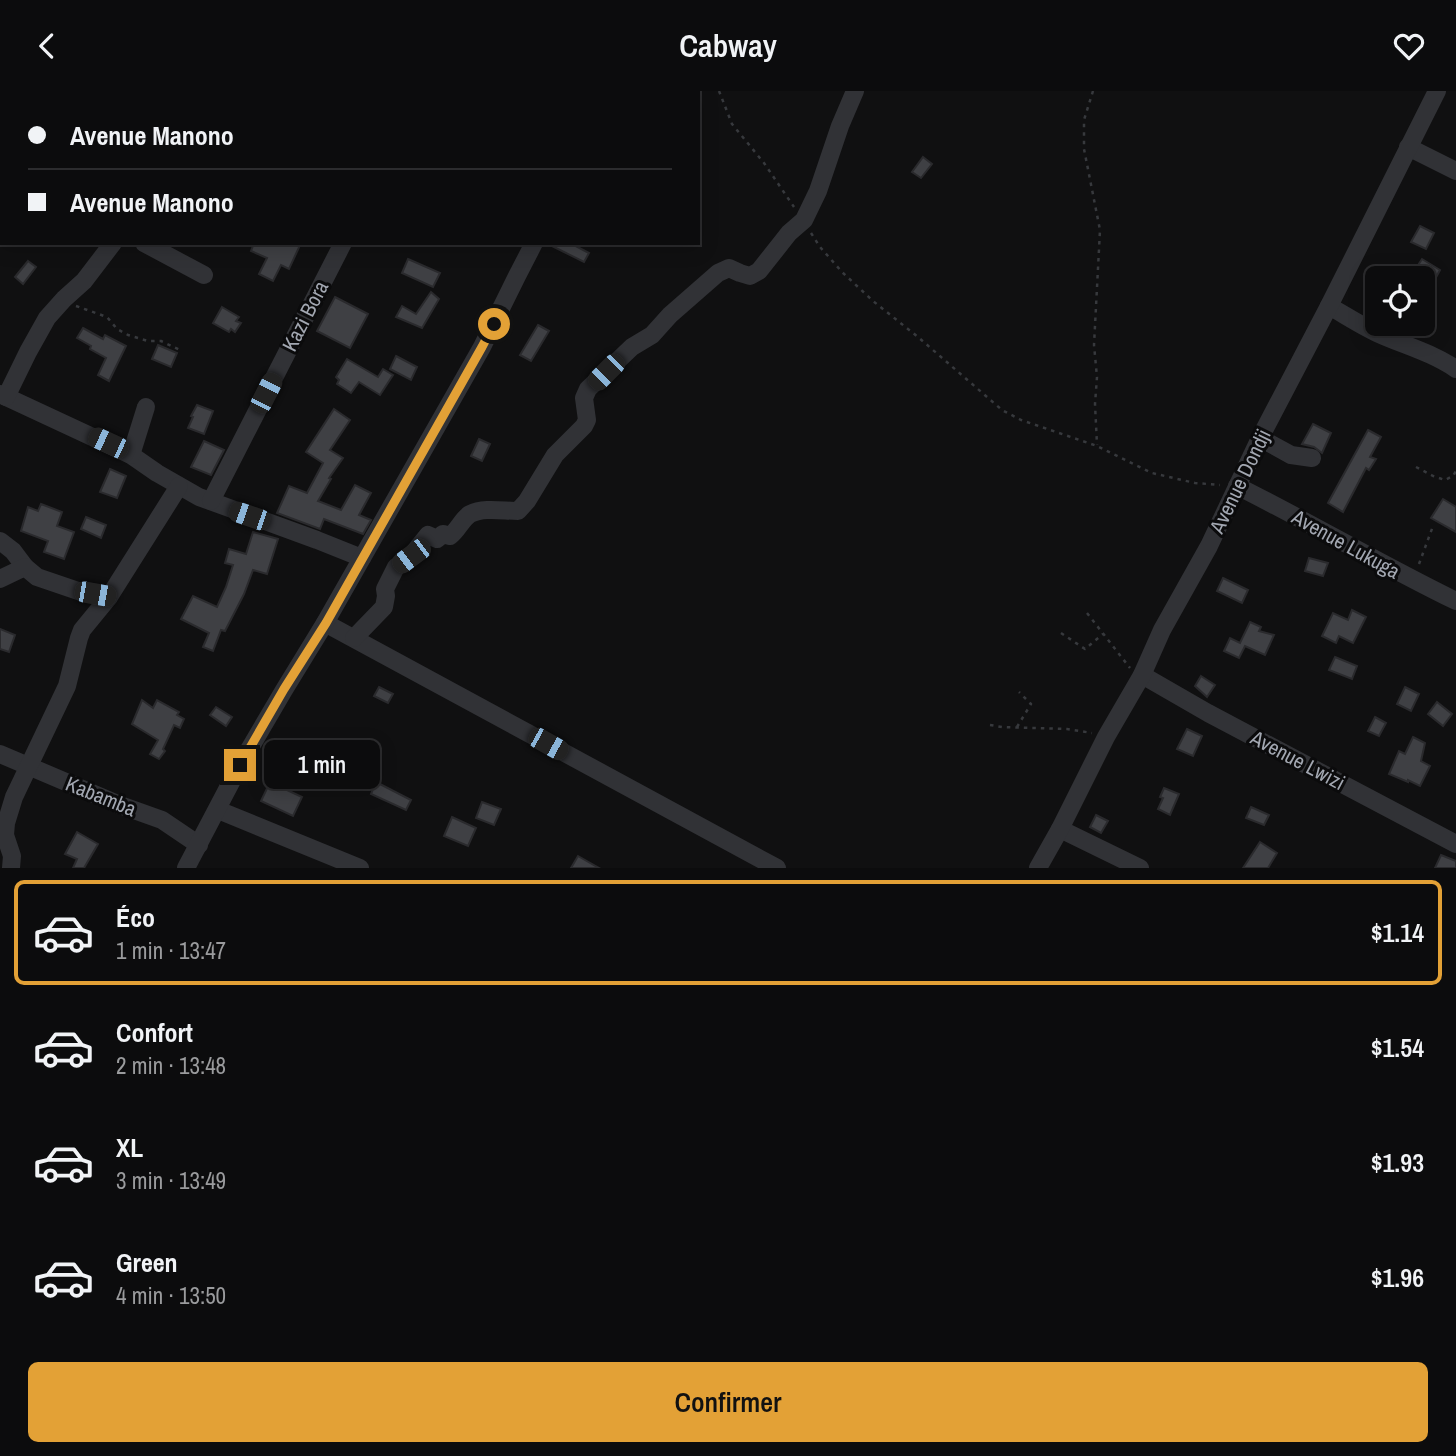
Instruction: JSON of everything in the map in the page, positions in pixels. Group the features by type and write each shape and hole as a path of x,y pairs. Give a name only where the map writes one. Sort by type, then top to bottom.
{"street":[{"path":"354,638 384,607 385,589 396,567 411,556 428,535 437,539 443,534 450,536 470,515 487,510 518,511 555,455 584,426 587,420 584,398 588,389 632,347 652,335 670,315 718,273 729,268 750,275 759,271 789,233 804,220 818,191 855,91"},
{"name":"Avenue Dondji","path":"1038,868 1209,546 1260,438 1437,91"},
{"path":"1408,147 1456,171"},
{"path":"112,245 85,281 64,299 47,319 3,395 131,455 199,497 362,558"},
{"path":"148,245 204,275"},
{"name":"Kazi Bora","path":"211,501 342,245"},
{"path":"186,868 240,765 326,623 482,347 533,245"},
{"path":"1329,306 1377,333 1443,360 1456,369"},
{"path":"131,455 146,407"},
{"path":"1260,438 1291,455 1312,458"},
{"path":"11,868 12,856 5,835 6,823 14,797 67,686 82,631 109,597 179,486"},
{"name":"Avenue Lukuga","path":"1237,486 1316,526 1409,579 1456,601"},
{"path":"0,541 37,577 109,597"},
{"path":"0,579 25,566"},
{"path":"326,623 777,868"},
{"name":"Avenue Lwizi","path":"1142,675 1208,713 1456,844"},
{"name":"Kabamba","path":"0,754 162,820 199,845"},
{"path":"218,810 360,868"},
{"path":"1060,829 1140,868"}],"path":[{"path":"719,91 733,124 764,163 820,247 842,272 1002,410 1021,420 1097,446 1152,473 1195,483 1237,486"},
{"path":"1093,91 1084,120 1084,149 1100,230 1094,345 1097,446"},
{"path":"64,299 81,309 107,317 117,329 128,335 148,341 161,341 183,351"},
{"path":"1416,467 1445,480 1456,471"},
{"path":"1409,579 1417,568 1433,526"},
{"path":"1087,613 1131,669 1142,675"},
{"path":"1061,633 1085,649 1103,634"},
{"path":"1017,727 1031,704 1019,692"},
{"path":"990,725 1067,729 1106,737"}],"building":[{"path":"923,157 932,164 921,178 912,172"},
{"path":"1420,226 1434,233 1426,249 1411,242"},
{"path":"253,245 300,245 289,269 281,265 273,281 259,274 267,258 251,251"},
{"path":"550,245 574,245 589,253 584,262"},
{"path":"408,259 440,273 433,287 402,273"},
{"path":"1422,259 1433,266 1418,266"},
{"path":"28,261 36,267 23,284 15,277"},
{"path":"431,292 439,299 422,328 396,317 402,306 416,314"},
{"path":"335,297 368,314 350,348 317,331"},
{"path":"222,307 239,317 236,321 241,323 235,332 231,329 229,332 213,323"},
{"path":"538,325 549,331 531,361 520,355"},
{"path":"83,328 103,339 105,335 126,346 109,381 98,375 106,358 77,338"},
{"path":"158,345 177,353 171,367 152,359"},
{"path":"396,356 417,367 411,380 390,369"},
{"path":"347,359 378,377 383,369 393,375 380,395 359,382 351,393 337,384 339,380 336,377"},
{"path":"197,405 213,411 204,434 188,428"},
{"path":"334,409 350,420 330,450 343,458 318,501 341,510 355,485 371,493 359,515 371,520 363,534 324,519 320,529 277,513 289,486 307,493 323,463 306,452"},
{"path":"1313,424 1331,433 1322,453 1314,447 1302,444"},
{"path":"1368,430 1381,437 1370,457 1376,459 1369,470 1366,468 1343,512 1328,503"},
{"path":"479,439 490,444 482,461 471,456"},
{"path":"204,441 224,450 211,475 191,467"},
{"path":"110,469 126,476 117,498 100,492"},
{"path":"1443,499 1456,507 1456,532 1431,518"},
{"path":"41,504 62,512 57,526 74,532 64,559 44,552 48,541 21,531 28,507 38,511"},
{"path":"86,517 106,525 101,538 81,529"},
{"path":"253,532 278,539 267,574 253,570 244,594 225,631 221,630 213,651 203,647 209,633 181,619 193,596 217,607 233,565 225,563 229,549 246,554"},
{"path":"1309,558 1328,563 1323,576 1305,571"},
{"path":"1223,578 1248,590 1242,603 1217,591"},
{"path":"1352,610 1366,617 1353,643 1339,636 1336,643 1322,636 1333,613 1348,620"},
{"path":"1250,622 1261,627 1259,631 1274,635 1265,655 1245,646 1239,658 1224,651 1230,638 1240,643"},
{"path":"0,629 15,635 9,652 0,649"},
{"path":"1335,657 1357,666 1352,679 1329,670"},
{"path":"1201,676 1215,685 1207,697 1195,686"},
{"path":"379,687 393,694 388,703 374,696"},
{"path":"1405,687 1419,694 1411,711 1397,704"},
{"path":"142,700 153,708 157,700 179,712 177,715 184,719 180,728 174,725 163,749 165,751 159,759 150,754 158,740 132,724"},
{"path":"1437,702 1452,714 1443,726 1428,714"},
{"path":"216,707 232,717 226,726 210,715"},
{"path":"1375,717 1386,723 1379,736 1368,731"},
{"path":"1187,729 1202,736 1193,756 1177,749"},
{"path":"1413,737 1425,743 1421,761 1430,766 1420,786 1389,774 1399,751 1405,754"},
{"path":"270,782 302,797 293,816 261,801"},
{"path":"376,782 411,800 406,810 371,794"},
{"path":"1164,788 1179,794 1170,815 1158,809"},
{"path":"482,802 501,809 494,825 476,818"},
{"path":"1251,807 1269,815 1264,825 1246,818"},
{"path":"1096,815 1108,821 1101,833 1090,827"},
{"path":"452,817 476,828 468,846 444,836"},
{"path":"77,832 98,844 84,868 73,868 77,859 65,854"},
{"path":"1260,842 1277,853 1268,868 1243,868"},
{"path":"1441,855 1456,861 1456,868 1435,868"},
{"path":"578,856 599,868 571,868"}],"route":[{"path":"240,765 326,623 494,324"}]}
